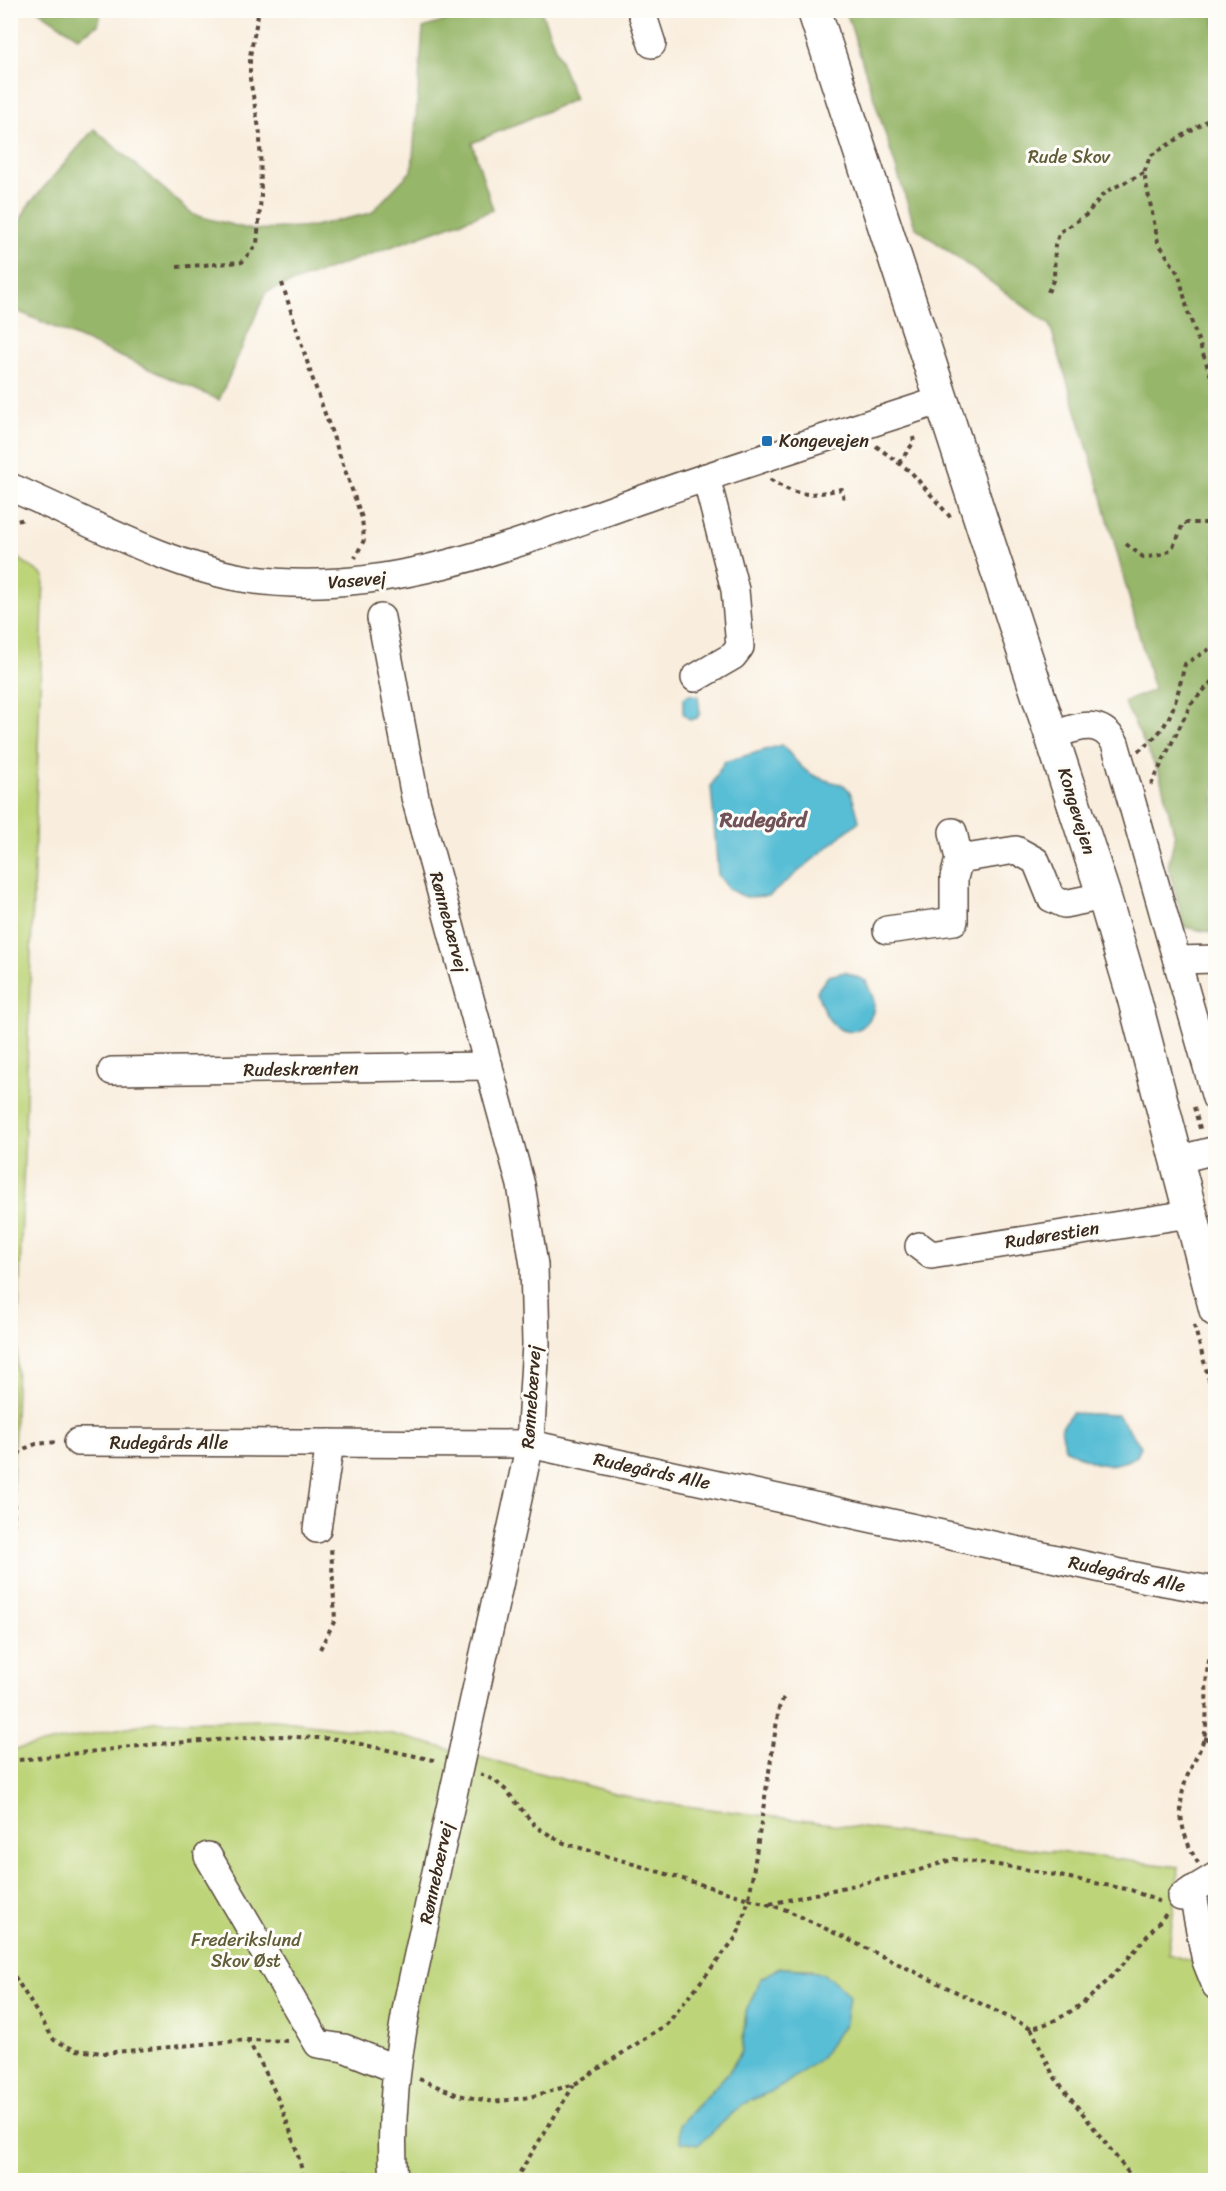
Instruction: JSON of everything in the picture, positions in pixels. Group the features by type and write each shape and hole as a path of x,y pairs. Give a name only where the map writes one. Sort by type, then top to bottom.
{"main road":[{"name":"Kongevejen","path":"814,10 1104,896 1133,994 1215,1310"}],"street":[{"path":"641,10 652,44"},
{"name":"Vasevej","path":"10,487 173,559 215,573 286,583 331,583 384,579 484,553 942,400"},
{"path":"695,678 733,656 740,647 735,590 706,477"},
{"name":"Rønnebærvej","path":"381,618 415,796 521,1185 534,1265 536,1344 530,1444 408,2000 396,2069 391,2146 394,2181"},
{"path":"1053,735 1081,726 1094,726 1108,731 1115,743 1215,1098"},
{"path":"888,930 954,921 954,878 959,859 953,832"},
{"path":"959,859 1016,850 1036,861 1051,898 1064,904 1104,896"},
{"path":"1177,960 1215,959"},
{"name":"Rudeskrænten","path":"112,1071 489,1066"},
{"path":"1176,1160 1215,1150"},
{"name":"Rudørestien","path":"919,1246 931,1255 1189,1214"},
{"name":"Rudegårds Alle","path":"78,1442 530,1444 1177,1586 1215,1591"},
{"path":"317,1529 330,1443"},
{"path":"208,1856 318,2044 344,2048 396,2069"},
{"path":"1194,1890 1206,1961 1215,1986"}],"path":[{"path":"177,267 242,262 257,244 261,196 260,134 250,79 250,56 259,10"},
{"path":"1215,115 1150,156 1144,173 1158,242 1179,275 1188,312 1215,390"},
{"path":"1048,292 1054,278 1055,245 1060,232 1086,215 1105,192 1144,173"},
{"path":"282,283 362,518 364,540 353,561"},
{"path":"854,429 911,472 955,521"},
{"path":"899,463 914,442 913,437"},
{"path":"748,463 789,492 805,496 842,489 844,501"},
{"path":"1126,544 1143,557 1162,557 1175,545 1183,523 1215,523"},
{"path":"1120,763 1155,739 1165,728 1185,664 1215,645"},
{"path":"1149,789 1191,705 1215,677"},
{"path":"10,1643 13,1463 21,1450 36,1444 78,1442"},
{"path":"317,1529 333,1548 335,1620 320,1649"},
{"path":"1194,1890 1182,1833 1180,1801 1204,1738 1204,1690 1210,1654 1215,1643"},
{"path":"1204,1738 1215,1742"},
{"path":"768,1904 913,1872 954,1859 1131,1890 1194,1890"},
{"path":"396,2069 458,2095 494,2102 530,2097 575,2084 667,2024 737,1936 749,1899 787,1910 1031,2028 1052,2024 1098,1989 1194,1890"},
{"path":"10,1969 54,2040 75,2050 104,2053 247,2040 318,2044"},
{"path":"1031,2028 1053,2075 1134,2181"},
{"path":"247,2040 260,2061 299,2158 303,2181"},
{"path":"515,2181 575,2084"}],"green space":[{"path":"39,11 101,11 98,25 78,37"},
{"path":"475,11 541,11 575,99 472,143 493,210 266,292 219,400 13,309 11,313 11,240 27,207 94,129 194,215 252,230 314,226 371,213 412,170 423,28"},
{"name":"Rude Skov","path":"846,11 1215,11 1215,933 1185,927 1168,867 1175,836 1160,776 1124,702 1154,690 1099,486 1050,325 915,227"},
{"path":"11,553 44,576 11,1536"},
{"name":"Frederikslund Skov Øst","path":"275,1720 392,1734 645,1801 1179,1867 1168,1954 1215,1969 1215,2180 11,2180 11,1750 153,1722","holes":["779,1968 812,1969 782,2086 743,2104 698,2144 679,2125 729,2072 742,2051 746,2012 761,1978"]}],"water":[{"path":"689,694 698,696 700,713 697,718 690,720 683,713 683,699"},
{"path":"782,745 809,773 847,788 859,821 769,896 745,897 729,889 718,875 711,786 724,762"},
{"path":"845,972 866,981 874,1000 870,1018 866,1024 854,1031 840,1029 833,1024 823,1009 817,991 828,976"},
{"path":"1071,1413 1118,1415 1141,1446 1137,1456 1108,1465 1092,1462 1065,1448 1061,1428"},
{"path":"779,1968 810,1970 826,1976 841,1987 849,1996 845,2023 821,2058 782,2086 743,2104 698,2145 681,2142 679,2125 729,2072 742,2051 746,2012 761,1978"}],"place":[{"name":"Kongevejen","path":"767,441"}],"district":[{"name":"Rudegård","path":"763,820"}]}
